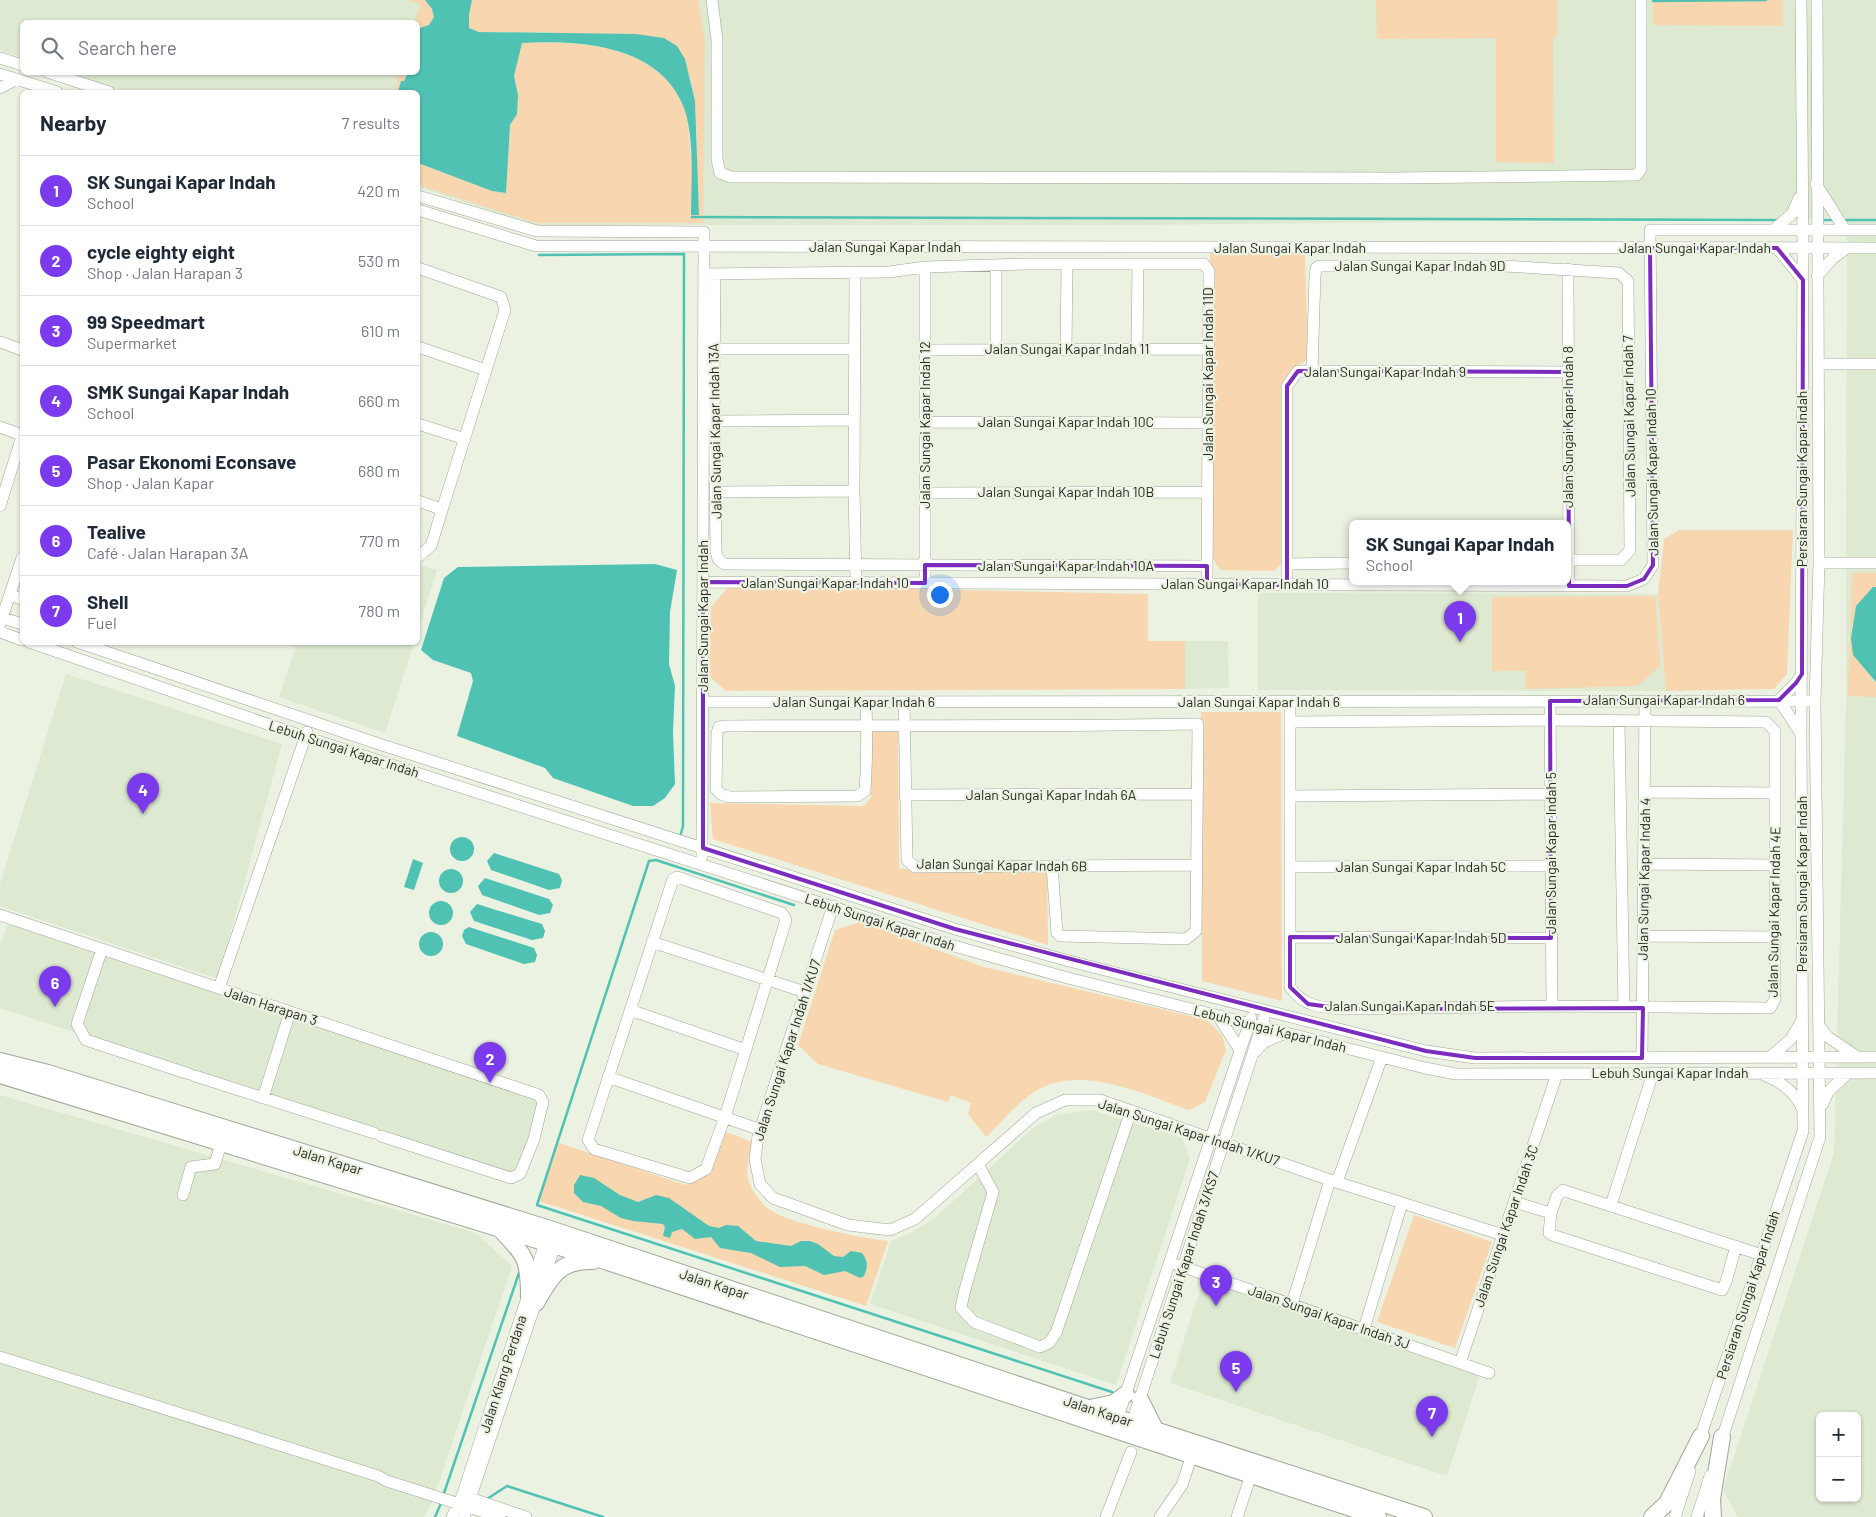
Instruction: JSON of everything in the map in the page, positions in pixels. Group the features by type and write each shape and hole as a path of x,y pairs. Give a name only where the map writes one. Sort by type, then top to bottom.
{"highway":[{"name":"Jalan Kapar","path":"0,1066 34,1086 498,1228 552,1237 605,1261 1123,1426 1156,1430 1424,1517"},
{"name":"Jalan Kapar","path":"0,1066 48,1073 1087,1408 1123,1426 1192,1455 1378,1517"},
{"path":"498,1228 526,1261 529,1268 532,1300"},
{"path":"532,1300 558,1270 567,1264 578,1260 605,1261"},
{"path":"1087,1408 1133,1397 1156,1430"},
{"path":"1652,1517 1667,1502 1701,1436"},
{"path":"1713,1517 1712,1499 1722,1437"}],"street":[{"path":"712,0 717,40 717,159 720,173 731,178 1355,178 1636,174 1641,169 1641,0"},
{"name":"Persiaran Sungai Kapar Indah","path":"1675,1517 1803,1131 1801,734 1803,249 1801,0"},
{"name":"Persiaran Sungai Kapar Indah","path":"1696,1517 1820,1137 1815,701 1819,563 1816,0"},
{"path":"0,58 20,64"},
{"path":"0,74 51,90"},
{"path":"56,75 103,90"},
{"path":"0,88 16,79"},
{"path":"1816,184 1845,230"},
{"path":"1773,230 1792,214 1802,190"},
{"name":"Jalan Sungai Kapar Indah","path":"420,197 537,231 693,232 710,274 703,582 703,848 701,864"},
{"path":"420,211 536,246 699,247"},
{"name":"Jalan Sungai Kapar Indah","path":"1650,230 1773,230 1802,227 1816,222 1845,230 1876,230"},
{"name":"Jalan Sungai Kapar Indah 10","path":"703,582 1627,586 1644,579 1653,565 1650,230"},
{"name":"Jalan Sungai Kapar Indah","path":"699,247 1876,248"},
{"path":"1777,248 1803,280"},
{"path":"1817,276 1833,258 1847,248"},
{"path":"1066,350 1067,264"},
{"path":"1138,264 1138,349"},
{"name":"Jalan Sungai Kapar Indah 11D","path":"710,274 889,272 925,267 996,265 1204,264 1209,271 1207,584"},
{"path":"996,265 996,350"},
{"name":"Jalan Sungai Kapar Indah 9D","path":"1312,371 1315,276 1316,268 1319,266 1504,266 1568,269"},
{"name":"Jalan Sungai Kapar Indah 12","path":"924,583 925,267"},
{"path":"420,269 501,296 505,310 431,546 420,555"},
{"name":"Jalan Sungai Kapar Indah 8","path":"1568,269 1568,520"},
{"name":"Jalan Sungai Kapar Indah 7","path":"1568,269 1619,273 1628,281 1630,463 1630,550 1627,556 1621,560 1571,560"},
{"path":"855,272 854,491 856,583"},
{"name":"Jalan Sungai Kapar Indah 13A","path":"710,274 714,349 716,551 718,559 724,564 924,565"},
{"path":"0,342 20,349"},
{"path":"420,349 486,370"},
{"path":"714,349 855,349"},
{"name":"Jalan Sungai Kapar Indah 11","path":"925,350 1208,349"},
{"path":"1818,364 1876,364"},
{"name":"Jalan Sungai Kapar Indah 9","path":"1287,585 1287,386 1298,371 1568,372"},
{"path":"714,421 854,420"},
{"name":"Jalan Sungai Kapar Indah 10C","path":"925,422 1208,423"},
{"path":"420,425 465,439"},
{"path":"0,427 20,434"},
{"path":"0,506 20,441"},
{"path":"716,492 854,491"},
{"name":"Jalan Sungai Kapar Indah 10B","path":"924,493 1208,492"},
{"path":"420,502 438,508 443,507"},
{"path":"1287,564 1349,563"},
{"path":"1819,563 1876,563"},
{"path":"20,564 1,619 20,624"},
{"name":"Jalan Sungai Kapar Indah 10A","path":"924,565 1207,566"},
{"path":"10,595 20,598"},
{"path":"0,632 20,639"},
{"name":"Lebuh Sungai Kapar Indah","path":"38,645 305,737 963,948 1068,978 1382,1057 1456,1074 1876,1073"},
{"name":"Lebuh Sungai Kapar Indah","path":"86,645 379,744 956,930 1254,1008 1456,1057 1876,1057"},
{"path":"1801,734 1779,700 1802,674"},
{"name":"Jalan Sungai Kapar Indah 5","path":"1550,700 1552,1006"},
{"name":"Jalan Sungai Kapar Indah 4","path":"1642,1058 1645,701"},
{"name":"Jalan Sungai Kapar Indah 6","path":"703,702 1815,701"},
{"path":"866,702 867,725"},
{"name":"Jalan Sungai Kapar Indah 6B","path":"904,702 907,860 910,864 915,866 1197,865"},
{"path":"1198,724 1199,702"},
{"name":"Jalan Sungai Kapar Indah 5E","path":"1290,702 1290,987 1296,997 1308,1004 1323,1008 1346,1009 1552,1006 1643,1008"},
{"path":"1290,722 1550,720 1645,722"},
{"path":"218,988 312,721"},
{"name":"Jalan Sungai Kapar Indah 4","path":"1619,722 1624,1007"},
{"name":"Jalan Sungai Kapar Indah 4E","path":"1643,1008 1770,1008 1775,999 1776,865 1775,731 1766,722 1645,722"},
{"name":"Jalan Sungai Kapar Indah 6","path":"867,725 865,791 857,796 728,797 716,789 719,727 867,725 1198,724 1196,931 1186,939 1060,936 1057,933 1052,866"},
{"path":"379,744 378,749 380,753 418,773"},
{"path":"1645,792 1774,793"},
{"name":"Jalan Sungai Kapar Indah 6A","path":"905,795 1198,794"},
{"path":"1290,796 1551,794"},
{"path":"1645,864 1776,865"},
{"name":"Jalan Sungai Kapar Indah 5C","path":"1290,866 1551,866"},
{"path":"682,878 785,915 786,920 725,1118 706,1169 690,1178 594,1149 588,1140 652,942 673,880 682,878"},
{"name":"Jalan Sungai Kapar Indah 1/KU7","path":"833,906 761,1130 755,1159 760,1184 773,1198 848,1225 890,1230 915,1219 1036,1113 1065,1100 1100,1100 1334,1181 1503,1235"},
{"name":"Jalan Harapan 3","path":"1,919 102,949 539,1095 543,1102 534,1139 520,1174 511,1178 263,1098"},
{"path":"1643,936 1775,937"},
{"name":"Jalan Sungai Kapar Indah 5D","path":"1290,937 1551,938"},
{"path":"652,942 805,992"},
{"path":"102,949 77,1024 80,1034 86,1040 263,1098 290,1012"},
{"name":"Lebuh Sungai Kapar Indah 3/KS7","path":"1133,1397 1169,1262 1254,1008"},
{"path":"630,1010 746,1050"},
{"name":"Lebuh Sungai Kapar Indah 3/KS7","path":"1123,1426 1183,1267 1267,1011"},
{"path":"1218,1016 1240,1050"},
{"path":"1769,1058 1791,1039 1803,1018"},
{"path":"1819,1026 1828,1037 1856,1057"},
{"path":"1254,1053 1264,1042 1286,1033"},
{"path":"1292,1304 1334,1181 1382,1057"},
{"path":"1758,1073 1776,1080 1787,1088 1798,1098 1804,1112"},
{"path":"1821,1108 1828,1092 1848,1073"},
{"name":"Jalan Sungai Kapar Indah 3C","path":"1460,1363 1557,1074"},
{"path":"1611,1206 1653,1074"},
{"path":"608,1077 761,1130"},
{"path":"978,1164 993,1192 964,1293 962,1308 974,1322 1040,1346 1049,1343 1056,1333 1131,1111"},
{"path":"183,1195 191,1167 215,1164 221,1143"},
{"path":"1736,1246 1722,1290 1552,1235 1549,1233 1551,1213 1557,1196 1563,1190 1736,1246 1762,1255"},
{"path":"1514,1202 1551,1213"},
{"path":"1364,1329 1402,1203"},
{"name":"Jalan Klang Perdana","path":"452,1517 469,1504 552,1237"},
{"name":"Jalan Sungai Kapar Indah 3J","path":"1169,1262 1489,1373"},
{"path":"0,1357 378,1476 387,1482 434,1492 500,1517"},
{"path":"1106,1517 1131,1452"},
{"path":"1160,1517 1182,1485 1192,1455"},
{"path":"1238,1517 1250,1475"},
{"path":"469,1504 526,1517"}],"highlighted area":[{"path":"1650,248 1777,248 1803,280 1802,674 1796,683 1779,700 1550,701 1551,938 1290,937 1290,987 1308,1004 1345,1009 1643,1008 1642,1058 1475,1058 1426,1051 955,929 703,848 703,582 925,583 925,565 1207,566 1207,584 1287,585 1287,386 1298,371 1395,371 1568,372 1569,586 1627,586 1644,579 1653,565"}],"shaded area":[{"path":"0,0 1876,0 1876,1517 1738,1517 1723,1490 1834,1153 1846,702 1847,217 1145,225 535,225 420,188 420,90 119,90 72,75 420,75 420,20 20,20 20,57 0,50"},
{"path":"409,0 425,0 432,9 434,17 420,42 420,20 415,20 421,4"},
{"path":"472,0 698,0 705,40 703,223 536,223 420,186 420,164 492,191 506,193 510,125 517,114 518,95 514,76 522,43 566,43 612,50 633,57 652,67 668,82 681,101 687,121 690,157 697,153 696,111 692,84 677,46 545,32 479,32 469,28"},
{"path":"1376,0 1557,0 1557,36 1553,39 1554,163 1496,162 1496,38 1377,39"},
{"path":"1653,0 1783,0 1783,26 1653,25"},
{"path":"398,75 407,75 404,81 401,81 399,90 396,90"},
{"path":"1210,252 1305,253 1308,359 1291,371 1281,387 1282,563 1274,571 1220,570 1212,557"},
{"path":"1679,530 1793,530 1787,674 1774,689 1666,691 1658,594 1664,539"},
{"path":"420,566 437,570 420,625"},
{"path":"1852,573 1876,573 1876,587 1856,606 1851,632 1873,680 1876,682 1876,697 1848,696"},
{"path":"730,585 1148,594 1148,641 1185,641 1185,689 726,691 709,676 711,607"},
{"path":"1258,593 1658,594 1666,691 1258,690"},
{"path":"1655,596 1660,666 1637,686 1526,689 1526,671 1492,671 1492,597"},
{"path":"1185,641 1228,641 1229,688 1185,689"},
{"path":"290,645 413,645 385,733 279,697 296,647"},
{"path":"66,674 282,744 218,979 0,906 0,884"},
{"path":"1201,712 1281,712 1282,1001 1202,981"},
{"path":"871,732 898,732 899,869 1047,869 1048,945 713,839 710,803 864,806 871,797"},
{"path":"8,922 539,1098 530,1143 517,1171 512,1174 0,1008 0,947"},
{"path":"860,922 984,967 1207,1020 1222,1035 1226,1050 1205,1102 1189,1110 1152,1096 1111,1084 1071,1080 1052,1084 1034,1092 1015,1107 986,1137 968,1114 971,1103 951,1095 948,1102 818,1064 798,1045 835,930"},
{"path":"0,1095 476,1233 512,1266 431,1505 423,1517 0,1517"},
{"path":"1092,1110 1182,1138 1190,1158 1116,1385 870,1304 891,1241 912,1232 936,1217 1034,1127 1056,1115"},
{"path":"724,1131 752,1142 748,1179 751,1188 770,1210 809,1225 845,1234 888,1241 866,1306 539,1201 559,1143 686,1185 710,1169"},
{"path":"1414,1215 1492,1242 1455,1348 1377,1322"},
{"path":"1204,1278 1480,1375 1447,1476 1170,1383"}],"water":[{"path":"425,0 472,0 469,28 479,32 636,34 664,38 677,46 685,59 695,101 699,215 691,215 691,142 686,113 681,101 669,82 652,67 612,49 566,43 522,43 514,76 518,95 517,114 510,125 506,193 492,191 420,164 420,90 399,90 401,81 404,81 407,75 420,75 420,28 429,25 434,17 432,9"},
{"path":"655,564 677,570 670,612 669,664 675,686 673,732 675,784 665,798 653,806 633,806 553,778 545,768 457,736 473,681 471,673 433,660 421,650 444,578 458,567"},
{"path":"1873,587 1876,587 1876,682 1853,655 1851,638 1856,606"},
{"path":"457,837 467,837 474,844 474,854 467,861 457,861 450,854 450,844"},
{"path":"494,853 559,874 562,880 560,888 549,890 491,870 487,861"},
{"path":"413,859 423,863 414,890 404,887"},
{"path":"446,869 456,869 463,876 463,886 456,893 446,893 439,886 439,876"},
{"path":"485,878 549,899 553,905 550,913 539,915 482,895 478,886"},
{"path":"436,901 446,901 453,908 453,918 446,925 436,925 429,918 429,908"},
{"path":"477,904 542,924 545,931 543,938 532,940 474,921 470,912"},
{"path":"469,927 534,948 537,955 535,962 524,964 466,944 462,936 464,930"},
{"path":"426,932 436,932 443,939 443,949 436,956 426,956 419,949 419,939"},
{"path":"580,1175 594,1178 620,1195 638,1202 656,1195 669,1198 709,1226 719,1228 726,1225 738,1226 756,1241 791,1246 801,1241 810,1241 818,1244 834,1256 843,1257 851,1251 862,1253 867,1267 864,1276 860,1278 845,1271 824,1275 805,1266 780,1267 751,1253 720,1248 711,1237 695,1239 682,1229 672,1232 670,1238 663,1236 665,1227 663,1224 621,1218 601,1206 583,1202 574,1193 574,1185"}],"waterway":[{"path":"1653,1 1766,0"},
{"path":"692,217 1778,220"},
{"path":"1821,220 1833,220"},
{"path":"1844,220 1876,220"},
{"path":"539,255 684,254 683,826 680,837"},
{"path":"794,905 656,860 649,861 537,1205 1112,1392"},
{"path":"443,1496 519,1273"},
{"path":"487,1499 507,1486 603,1517"},
{"path":"435,1517 442,1501"}],"place":[{"name":"SK Sungai Kapar Indah","path":"1460,642"},
{"name":"SMK Sungai Kapar Indah","path":"143,814"},
{"name":"Tealive","path":"55,1007"},
{"name":"cycle eighty eight","path":"490,1083"},
{"name":"99 Speedmart","path":"1216,1306"},
{"name":"Pasar Ekonomi Econsave","path":"1236,1392"},
{"name":"Shell","path":"1432,1437"}]}
